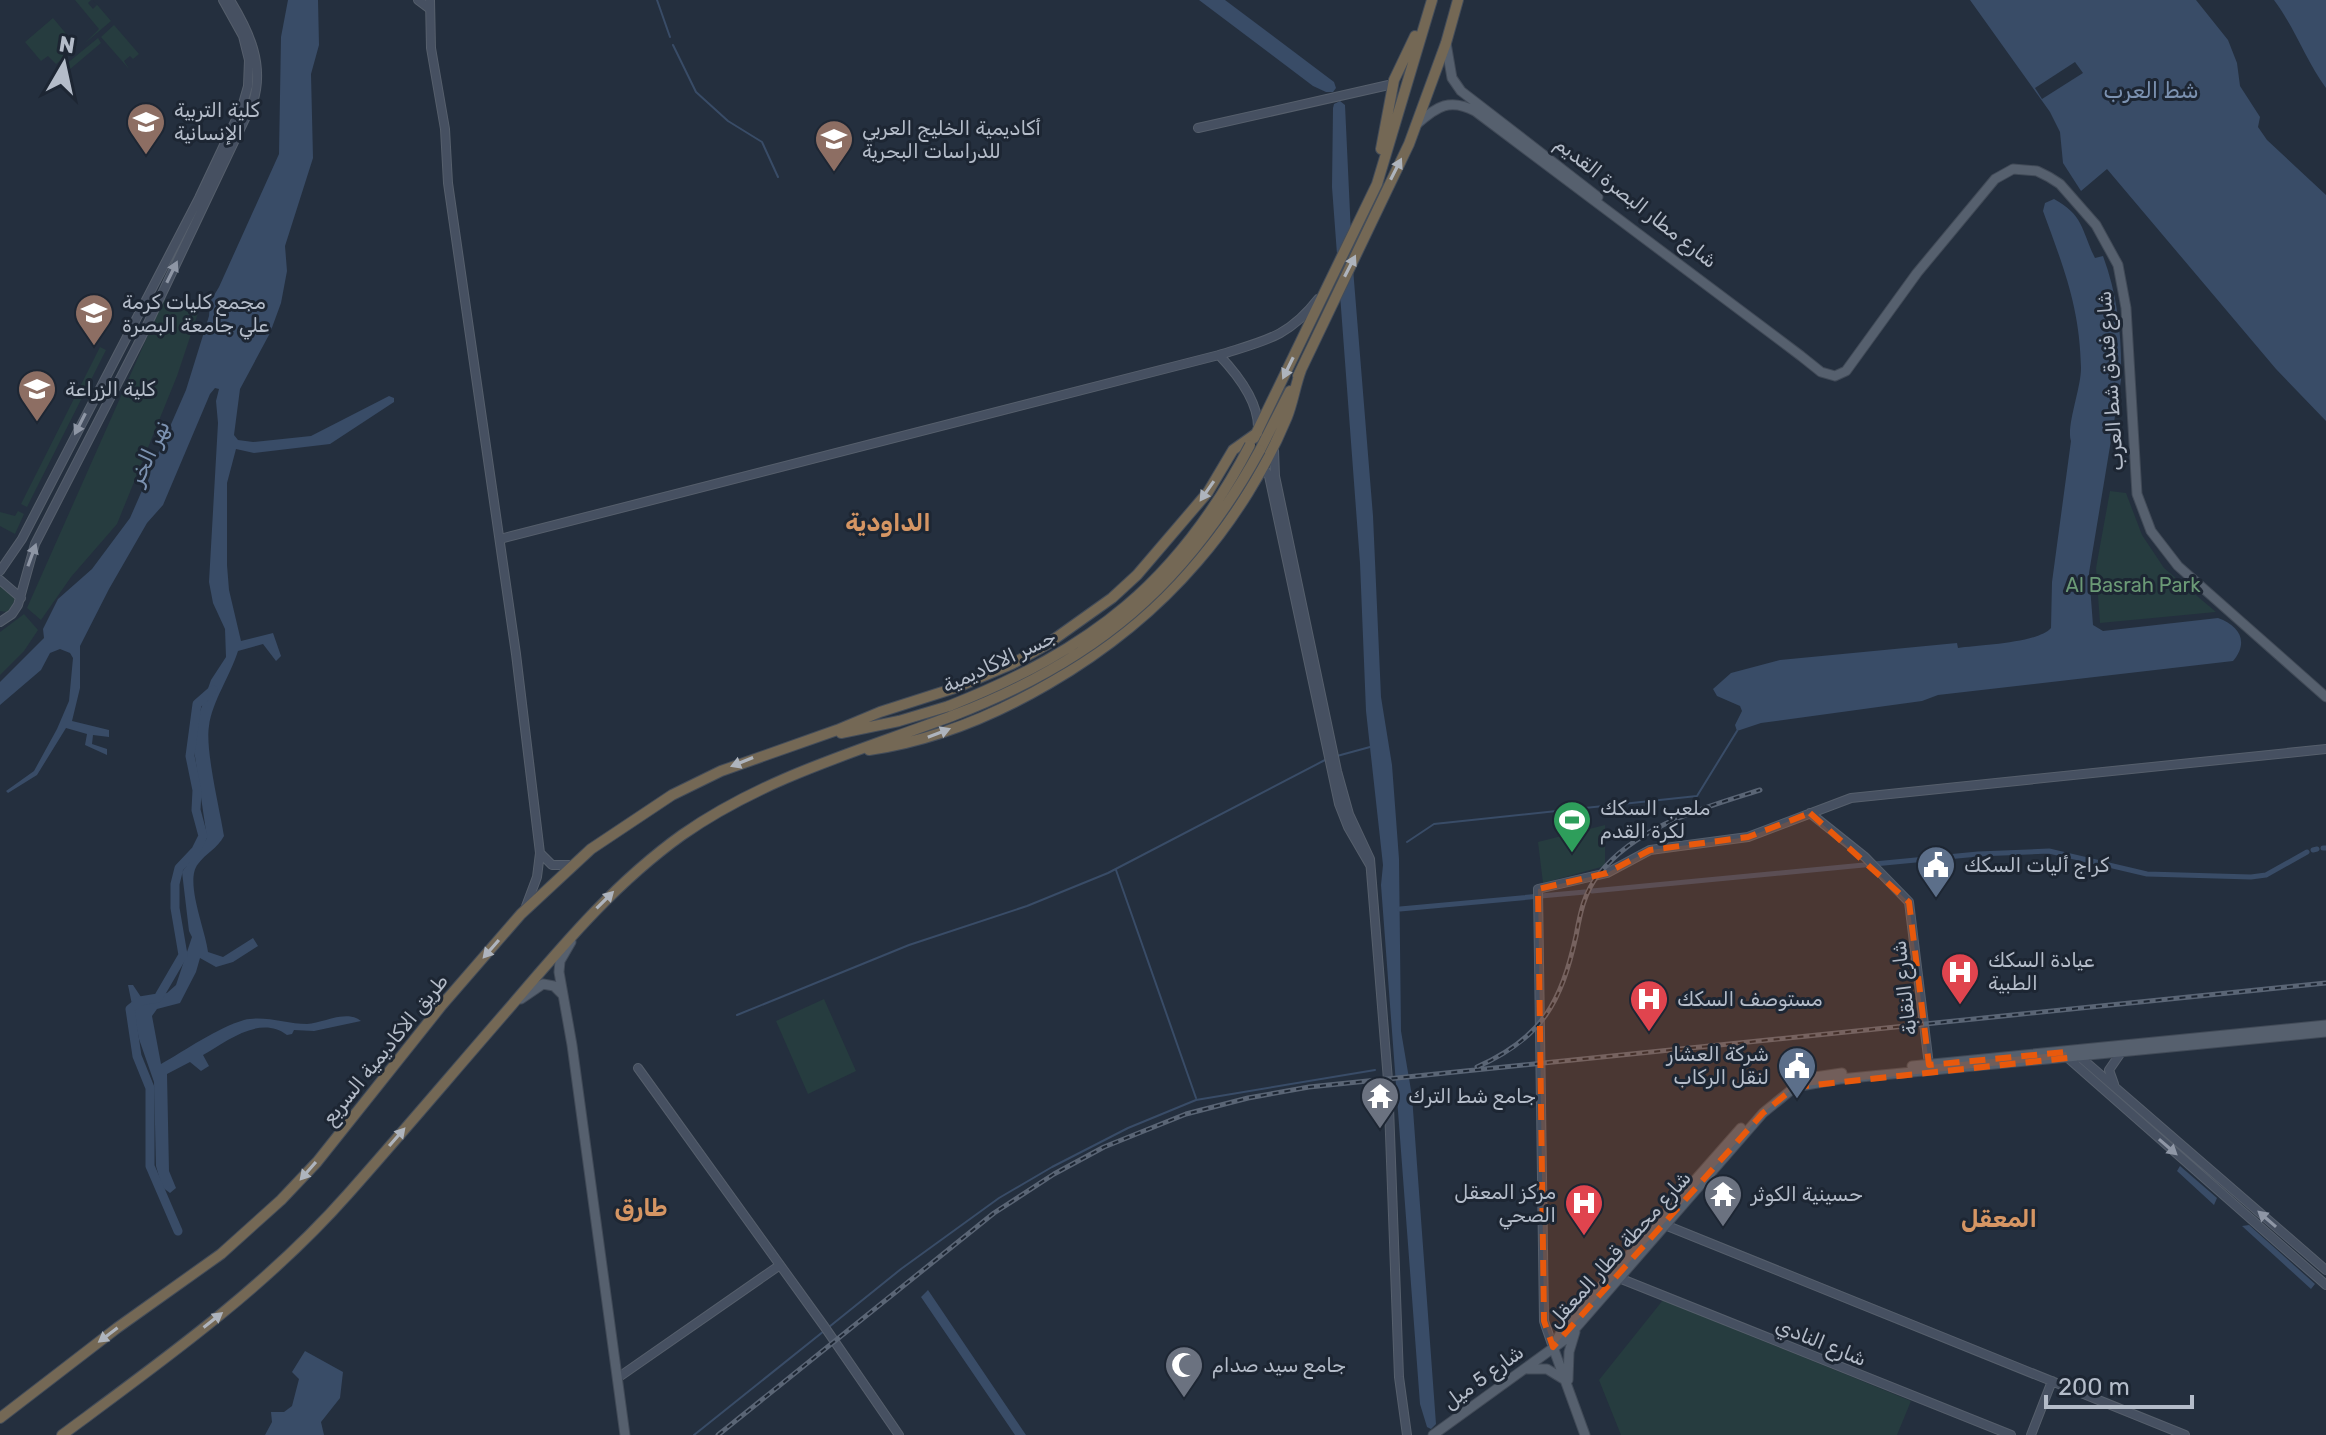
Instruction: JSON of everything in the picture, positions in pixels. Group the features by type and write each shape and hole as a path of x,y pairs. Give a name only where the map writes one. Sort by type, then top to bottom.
{"highway":[{"path":"1255,447 1257,432 1372,195 1432,0"},
{"path":"1255,447 1301,370 1417,124 1458,0"},
{"path":"1372,195 1393,84 1404,55 1424,20"},
{"path":"1397,116 1417,124"},
{"path":"62,1435 152,1368 293,1252 348,1194 575,930 642,866 694,827 759,790 836,757 925,739 1020,698 1092,655 1137,620 1180,580 1214,541 1280,431 1301,370"},
{"path":"816,737 958,687 1012,664 1072,628 1112,598 1159,552 1208,492 1233,450 1257,432"},
{"name":"جسر الاكاديمية","path":"836,757 950,711 1042,665 1121,611 1161,574 1191,540 1255,447"},
{"path":"1159,552 1158,562 1163,571 1170,578 1180,580"},
{"path":"1072,628 1092,655"},
{"name":"جسر الاكاديمية","path":"816,737 950,711"},
{"name":"طريق الاكاديمية السريع","path":"0,1418 117,1328 221,1254 281,1200 317,1162 521,914 572,865 609,836 688,787 747,760 816,737"}],"main road":[{"name":"شارع مطار البصرة القديم","path":"1446,43 1452,78 1467,96 1833,375"},
{"name":"شارع مطار البصرة القديم","path":"1417,124 1445,103 1459,104 1475,111 1811,364 1833,375"},
{"name":"شارع فندق شط العرب","path":"1833,375 1846,371 1917,273 1995,179 2008,170 2019,169 2037,171 2060,184 2096,225 2118,265 2126,308 2136,488 2151,531 2178,566 2326,697"},
{"path":"575,930 559,966 625,1435"},
{"path":"514,1002 543,984 554,986 564,997"},
{"name":"شارع محطة قطار المعقل","path":"2079,1058 2326,1025"},
{"name":"شارع محطة قطار المعقل","path":"1553,1347 1558,1335 1764,1103 1778,1091 1811,1076 2067,1055 2079,1058 2326,1032"},
{"name":"شارع محطة قطار المعقل","path":"1553,1347 1577,1327 1763,1113 1795,1087 1840,1079 2067,1055"},
{"path":"1567,1386 1569,1352 1577,1327"},
{"path":"1553,1347 1585,1435"},
{"name":"شارع 5 ميل","path":"1433,1435 1553,1347"},
{"path":"1524,1370 1547,1369 1557,1373 1567,1386"}],"street":[{"path":"223,0 243,36 253,66"},
{"path":"2,619 14,612 21,598 35,544 140,340 249,112 253,66 247,31 230,0"},
{"path":"418,0 430,5 431,48 445,129 448,183 500,539 540,853 537,877 521,914"},
{"path":"1198,128 1393,84"},
{"path":"0,571 22,539 199,198 252,87"},
{"path":"500,539 1219,355 1284,333 1310,309 1332,276"},
{"path":"1219,355 1248,394 1257,414 1257,432"},
{"path":"1280,431 1273,460 1301,602 1343,792 1349,814 1370,856 1383,997 1393,1170 1399,1377 1407,1435"},
{"path":"1258,471 1265,470 1270,481 1339,804 1370,865"},
{"path":"0,580 21,598"},
{"path":"1553,1347 1544,1321 1538,889 1607,873 1650,850 1739,839 1858,797 1990,786 2067,775 2326,749"},
{"name":"شارع النقابة","path":"1810,813 1868,860 1907,898 1911,907 1929,1065"},
{"path":"540,853 552,865 572,865"},
{"path":"2119,1091 2109,1070 2120,1054"},
{"path":"2067,1055 2079,1058 2195,1154 2326,1270"},
{"path":"2079,1058 2140,1122 2325,1283"},
{"path":"638,1068 899,1435"},
{"path":"2140,1122 2148,1115"},
{"path":"2187,1163 2195,1154"},
{"path":"2232,1203 2239,1194"},
{"path":"1665,1225 2185,1435"},
{"path":"2279,1244 2287,1236"},
{"path":"619,1377 780,1265"},
{"name":"شارع النادي","path":"1619,1278 2011,1435"},
{"path":"2031,1435 2052,1381"}],"highlighted area":[{"path":"1810,813 1909,902 1929,1065 2066,1052 2068,1058 1795,1087 1763,1113 1553,1347 1544,1321 1538,889 1607,873 1650,850 1748,837"}],"green space":[{"path":"75,0 91,0 88,3 93,9 97,5 93,0 111,21 84,44 99,29"},
{"path":"53,18 77,47 56,64 48,56 41,61 25,42"},
{"path":"114,25 139,54 124,61 129,69 101,37"},
{"path":"98,38 101,43 69,70 65,65"},
{"path":"164,299 198,313 177,376 117,524 71,577 41,620 27,608"},
{"path":"100,347 106,350 27,507 21,504"},
{"name":"Al Basrah Park","path":"2110,491 2126,493 2142,535 2164,568 2216,612 2100,623 2096,568"},
{"path":"18,511 24,514 15,534 0,526 0,512 15,516"},
{"path":"0,585 15,598 7,612 0,611"},
{"path":"24,614 38,630 24,651 0,675 0,632"},
{"name":"ملعب السكك لكرة القدم","path":"1605,825 1605,866 1543,883 1538,842"},
{"path":"824,999 856,1071 808,1094 776,1021"},
{"path":"1663,1300 1911,1401 1897,1435 1621,1435 1599,1380"}],"water":[{"name":"نهر الخر","path":"288,0 318,0 319,45 311,74 313,158 285,246 287,271 281,303 270,333 240,389 234,435 238,440 253,442 311,436 389,396 394,398 394,402 330,444 254,453 236,449 227,483 229,590 241,641 273,633 281,656 276,661 263,644 238,651 214,708 209,726 209,750 224,836 198,864 193,882 208,952 223,957 253,938 258,946 233,962 216,967 200,958 180,1003 157,1009 152,1016 161,1064 212,1034 244,1020 307,1024 349,1016 361,1021 314,1031 294,1030 287,1035 266,1027 244,1032 203,1055 209,1066 201,1071 190,1062 167,1074 169,1171 176,1188 170,1193 162,1187 156,1166 154,1082 139,1039 128,985 133,985 141,997 167,993 176,985 192,937 182,872 207,838 193,743 211,680 226,657 225,629 213,603 209,582 219,389 215,388 210,394 163,505 147,523 80,646 80,688 72,721 109,730 109,737 93,735 92,744 107,749 107,755 85,745 87,734 66,728 37,775 8,793 6,791 34,771 57,729 69,701 73,658 70,653 60,649 50,653 41,670 0,705 0,682 44,638 43,629 58,599 92,569 130,518 186,390 209,316 210,302 279,154 281,37"},
{"path":"1199,0 1225,0 1334,82 1336,88 1333,92 1326,92 1313,86"},
{"name":"شط العرب","path":"1970,0 2196,0 2228,40 2237,63 2240,86 2260,117 2258,127 2267,140 2326,195 2326,421 2276,369 2107,169 2081,191 2063,163 2060,132 2050,112"},
{"path":"2274,0 2326,0 2326,88 2312,67"},
{"path":"1340,101 1345,105 1352,256 1373,516 1381,697 1392,765 1399,859 1401,1031 1412,1096 1436,1424 1431,1429 1427,1427 1420,1404 1381,885 1383,865 1366,711 1360,563 1332,187 1333,108"},
{"path":"2054,199 2077,218 2095,258 2103,256 2116,302 2120,333 2121,380 2089,573 2093,625 2103,631 2218,618 2232,625 2240,635 2238,654 2233,661 1938,695 1922,701 1761,723 1737,731 1735,725 1742,711 1740,706 1717,696 1713,689 1731,673 1780,660 1957,643 1958,648 2008,642 2034,637 2051,628 2052,582 2071,441 2070,426 2081,368 2074,306 2043,211 2045,203"},
{"path":"2180,1166 2217,1198 2214,1205 2177,1171"},
{"path":"2249,1225 2315,1284 2311,1289 2242,1226"},
{"path":"928,1290 1026,1435 1015,1435 921,1297"},
{"path":"305,1351 343,1372 340,1398 321,1422 324,1435 265,1435 272,1422 271,1412 284,1412 292,1406 299,1379 292,1372"}],"pier":[{"path":"2075,62 2083,73 2042,99 2035,88"}],"waterway":[{"path":"657,0 670,37"},
{"path":"673,45 696,92 728,121 762,142 778,177"},
{"path":"178,1231 150,1166 150,1088 137,1056 130,1009 140,1001 158,998 183,955 175,908 175,884 179,868 196,850 203,836 196,810 197,790 190,756 197,704 213,690"},
{"path":"1407,842 1434,824 1697,796 1737,731"},
{"path":"1337,756 1370,747"},
{"path":"737,1015 909,945 1027,906 1108,873 1325,760"},
{"path":"2313,850 2317,849"},
{"path":"1592,891 1978,854 2049,851 2147,874 2251,877 2266,875 2307,852"},
{"path":"1116,870 1196,1098"},
{"path":"1400,909 1585,892"},
{"path":"829,1327 901,1269 999,1198 1128,1128 1196,1100 1375,1070"},
{"path":"694,1435 824,1331"}],"railway":[{"path":"1477,1067 1518,1044 1545,1016 1563,981 1586,896 1599,874 1615,857 1673,820 1760,790"},
{"path":"718,1435 994,1213 1054,1174 1104,1147 1186,1114 1309,1087 2326,983"}],"place":[{"name":"كلية التربية الإنسانية","path":"146,156"},
{"name":"أكاديمية الخليج العربي للدراسات البحرية","path":"834,173"},
{"name":"مجمع كليات كرمة علي جامعة البصرة","path":"94,347"},
{"name":"كلية الزراعة","path":"37,423"},
{"name":"ملعب السكك لكرة القدم","path":"1572,854"},
{"name":"كراج أليات السكك","path":"1936,899"},
{"name":"عيادة السكك الطبية","path":"1960,1006"},
{"name":"مستوصف السكك","path":"1649,1033"},
{"name":"شركة العشار لنقل الركاب","path":"1797,1100"},
{"name":"جامع شط الترك","path":"1380,1130"},
{"name":"حسينية الكوثر","path":"1723,1228"},
{"name":"مركز المعقل الصحي","path":"1584,1237"},
{"name":"جامع سيد صدام","path":"1184,1399"}],"district":[{"name":"الداودية","path":"888,523"},
{"name":"طارق","path":"641,1208"},
{"name":"المعقل","path":"1999,1219"}]}
